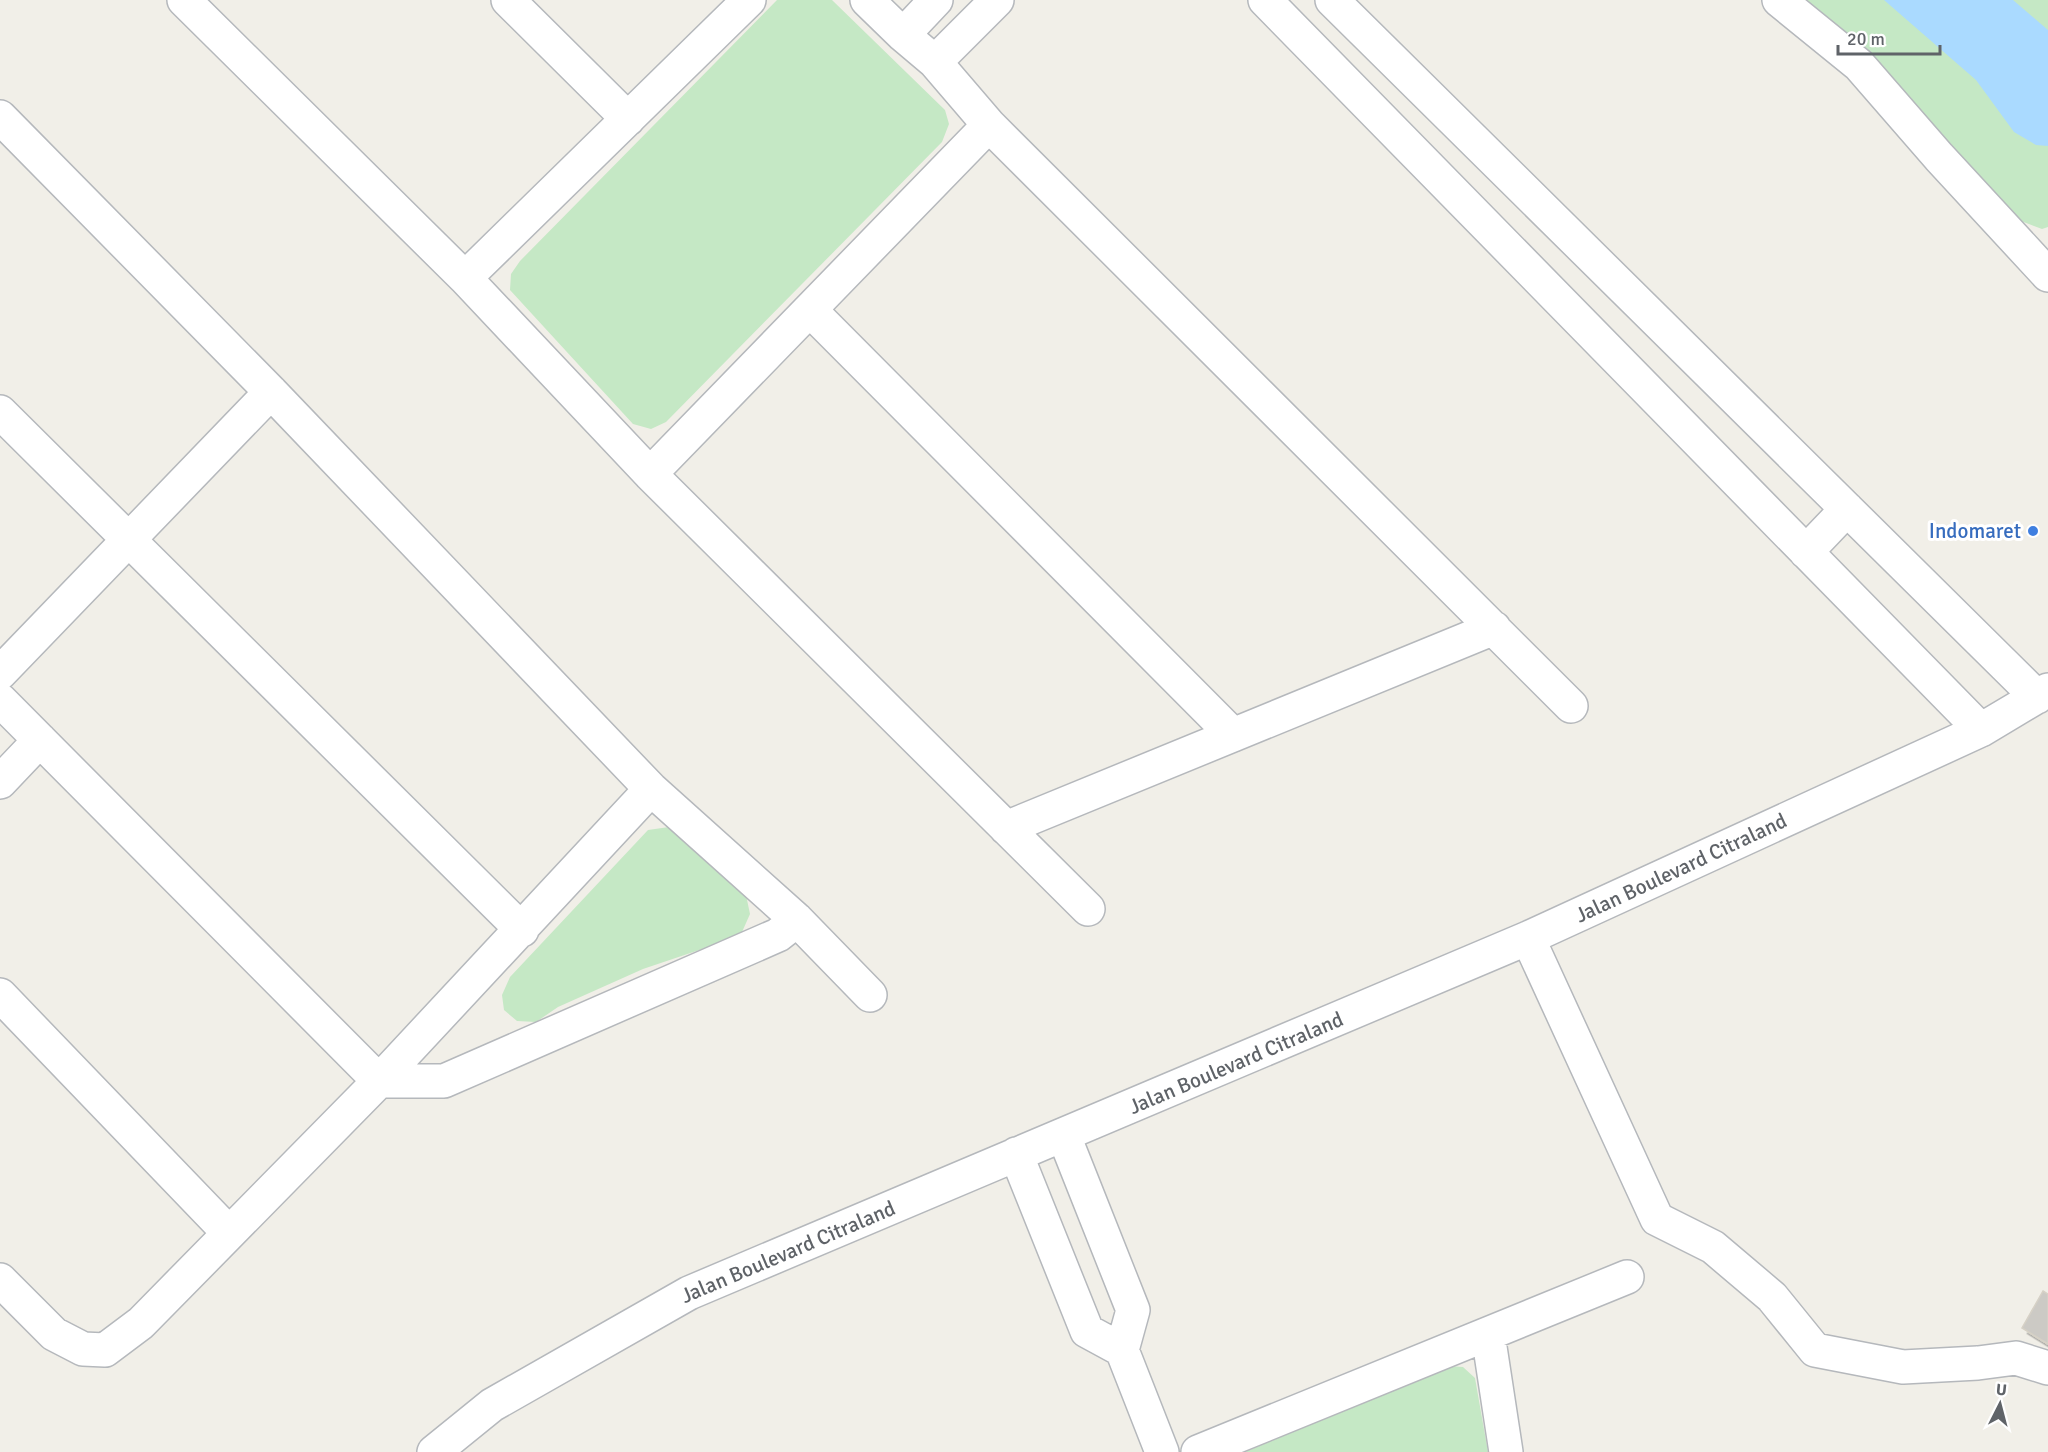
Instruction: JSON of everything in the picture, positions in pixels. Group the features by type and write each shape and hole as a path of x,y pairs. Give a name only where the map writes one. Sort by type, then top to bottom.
{"street":[{"path":"184,0 465,278 650,474 1088,909"},
{"path":"508,0 628,119"},
{"path":"465,278 749,0"},
{"path":"867,0 935,62 989,125 1572,706"},
{"path":"903,35 936,0"},
{"path":"935,62 997,0"},
{"path":"1265,0 1981,730"},
{"path":"1332,0 1847,509 2042,694"},
{"path":"1779,0 1859,65 1939,157 2047,271"},
{"path":"0,117 271,392 651,789 797,920 870,995"},
{"path":"650,474 989,125"},
{"path":"810,310 1233,735"},
{"path":"0,673 271,392"},
{"path":"0,412 522,930"},
{"path":"1806,552 1847,509"},
{"path":"1006,828 1494,628"},
{"name":"Jalan Boulevard Citraland","path":"434,1452 492,1405 689,1293 1528,939 1981,730 2042,694"},
{"path":"0,700 379,1081 444,1081 778,935 797,920"},
{"path":"0,782 40,741"},
{"path":"0,1280 54,1334 83,1349 105,1350 141,1323 379,1081 651,789"},
{"path":"1528,939 1657,1219 1713,1247 1772,1297 1815,1350 1904,1367 1978,1363 2016,1358 2048,1368"},
{"path":"0,995 229,1233"},
{"path":"1064,1136 1133,1310 1122,1350 1162,1452"},
{"path":"1016,1154 1087,1331 1122,1350"},
{"path":"1198,1452 1627,1277"},
{"path":"1488,1334 1506,1452"}],"green space":[{"path":"777,0 832,0 945,110 949,124 942,142 666,422 651,429 633,424 510,290 511,274 520,261"},
{"path":"1802,0 2048,0 2048,227 2042,229 2021,221"},
{"path":"669,827 746,895 750,914 742,932 723,942 643,969 558,1007 536,1022 517,1021 504,1010 502,995 510,977 648,830"},
{"path":"1449,1366 1463,1367 1475,1378 1488,1452 1245,1452"}],"water":[{"path":"1884,0 2013,0 2048,30 2048,146 2036,145 2014,132 1976,80"}],"building":[{"path":"2043,1291 2048,1294 2048,1344 2022,1328"}],"place":[{"name":"Indomaret","path":"2033,531"}]}
